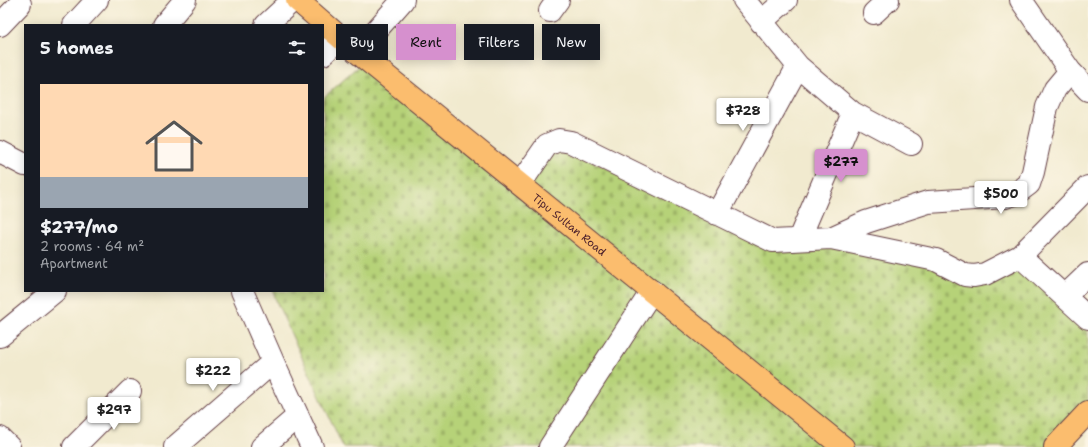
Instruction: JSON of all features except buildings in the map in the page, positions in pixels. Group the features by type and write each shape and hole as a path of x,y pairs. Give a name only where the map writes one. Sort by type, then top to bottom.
{"main road":[{"name":"Tipu Sultan Road","path":"297,0 336,34"},
{"name":"Tipu Sultan Road","path":"367,60 843,447"},
{"path":"1055,447 1088,412"}],"street":[{"path":"75,24 97,0"},
{"path":"165,24 186,0"},
{"path":"267,24 294,0"},
{"path":"382,24 403,0"},
{"path":"744,0 798,66 853,113 911,144"},
{"path":"762,22 786,0"},
{"path":"1021,0 1070,71 1088,90"},
{"path":"0,24 20,4"},
{"path":"324,53 336,42"},
{"path":"717,214 798,66"},
{"path":"831,238 866,222 928,202 1005,197 1017,193 1028,184 1034,172 1047,107 1055,89 1070,71"},
{"path":"799,239 853,113"},
{"path":"520,184 547,145 559,140 572,142 773,241 831,238 936,260 965,275 974,276 985,274 1020,256 1088,187"},
{"path":"0,152 24,164"},
{"path":"1020,256 1088,318"},
{"path":"1065,296 1088,274"},
{"path":"550,447 652,291"},
{"path":"1,335 54,292"},
{"path":"242,292 312,447"},
{"path":"175,447 273,362"},
{"path":"74,447 130,391"},
{"path":"262,447 298,416"}],"green space":[{"path":"366,60 368,60 522,178 546,142 773,240 832,236 967,274 1022,254 1088,314 1088,414 1057,447 343,447 273,292 324,292 324,97"}]}
